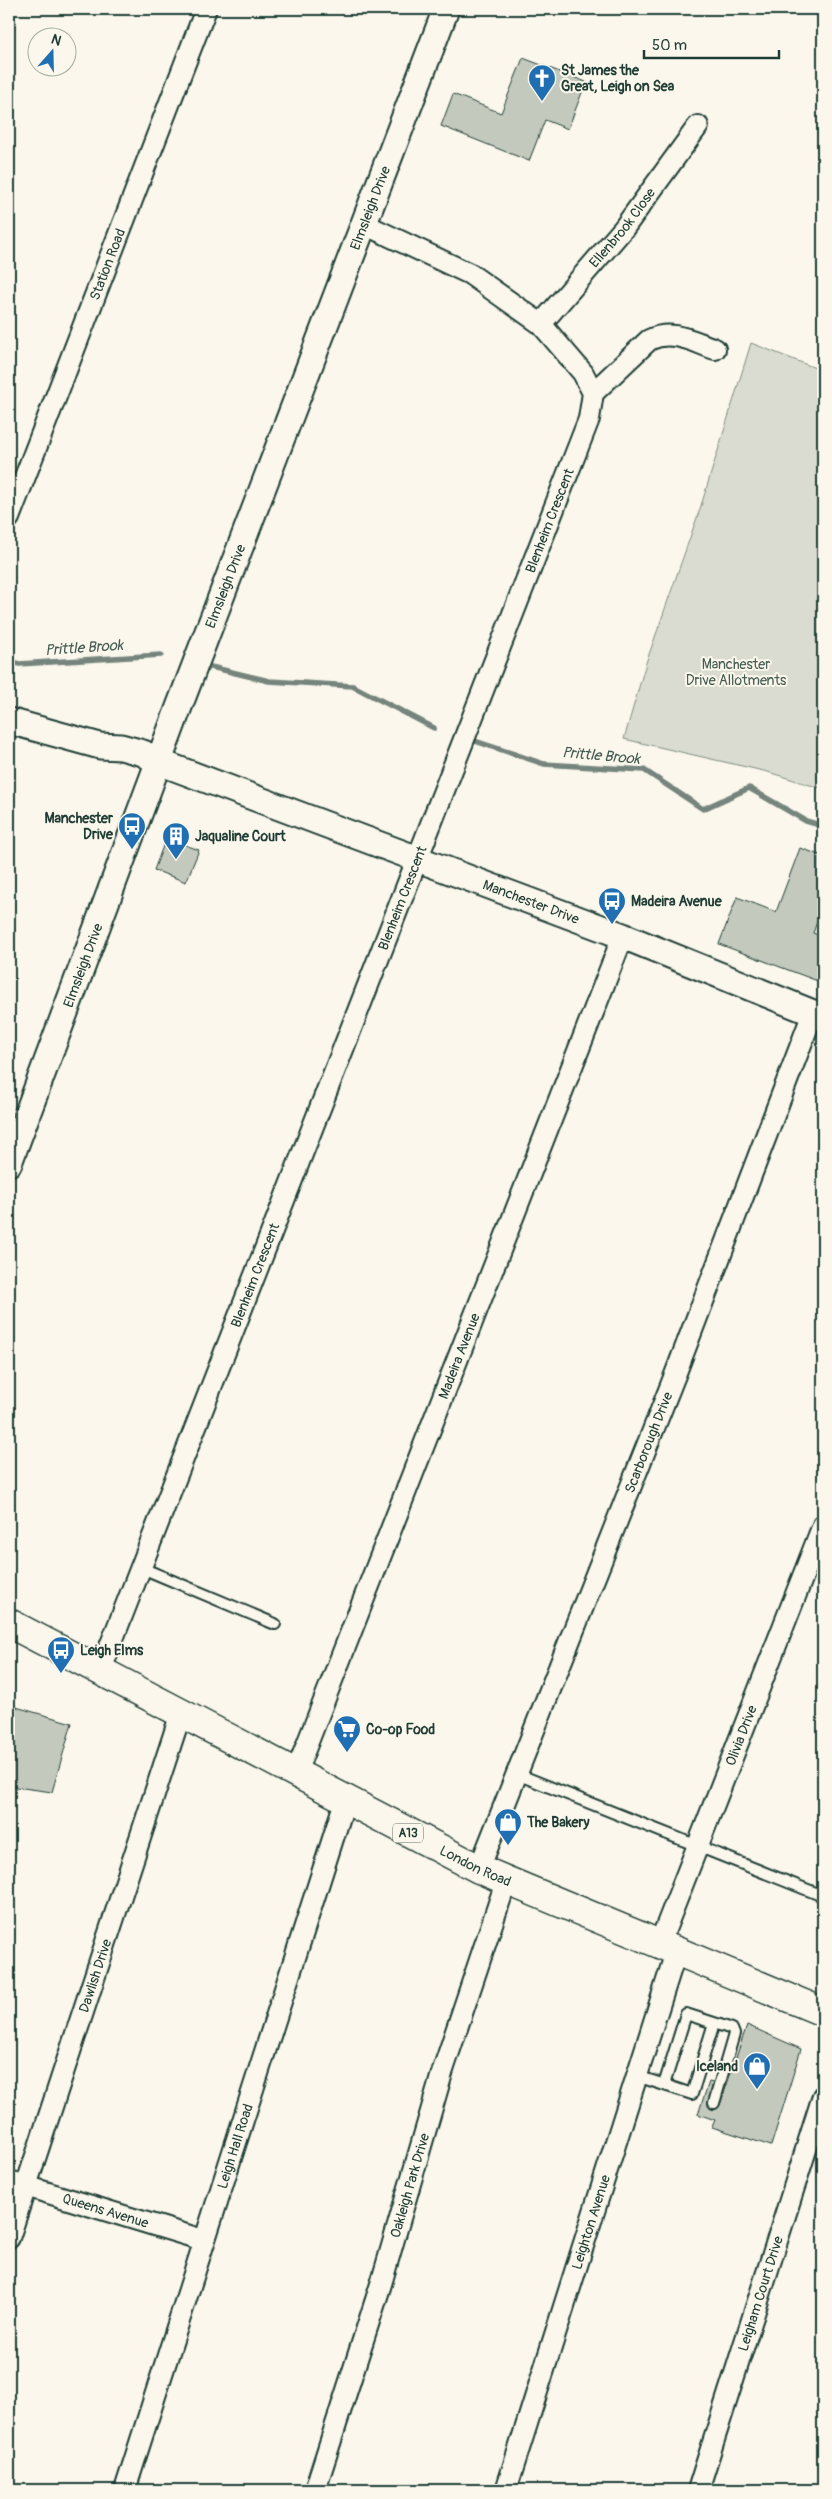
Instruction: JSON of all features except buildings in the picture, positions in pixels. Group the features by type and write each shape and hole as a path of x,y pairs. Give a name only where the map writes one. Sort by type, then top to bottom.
{"main road":[{"name":"London Road","path":"9,1623 295,1775 506,1882 823,2012"}],"street":[{"name":"Station Road","path":"9,518 12,498 206,9"},
{"name":"Elmsleigh Drive","path":"9,1164 446,9"},
{"name":"Ellenbrook Close","path":"541,324 624,228 698,126"},
{"path":"364,224 470,274 541,324 583,373 593,393 649,340 661,335 673,335 715,349"},
{"name":"Blenheim Crescent","path":"100,1672 589,418 593,393"},
{"name":"Manchester Drive","path":"9,721 100,746 121,747 142,753 160,762 622,936 818,1015"},
{"name":"Madeira Avenue","path":"295,1775 622,936"},
{"name":"Scarborough Drive","path":"479,1869 818,1015"},
{"name":"Olivia Drive","path":"668,1949 698,1846 823,1525"},
{"name":"Dawlish Drive","path":"9,2238 17,2184 181,1714"},
{"name":"Leigh Hall Road","path":"125,2490 203,2240 345,1801"},
{"name":"Oakleigh Park Drive","path":"316,2490 381,2284 443,2070 506,1882"},
{"name":"Leighton Avenue","path":"506,2490 637,2076 668,1949"},
{"name":"Leigham Court Drive","path":"698,2490 823,2096"},
{"name":"Queens Avenue","path":"17,2184 203,2240"}],"lane":[{"path":"142,1568 275,1624"},
{"path":"517,1774 823,1896"},
{"path":"664,2085 686,2014 732,2029 734,2034 714,2103"},
{"path":"637,2076 692,2094 714,2023"}],"green space":[{"name":"Manchester Drive Allotments","path":"751,343 823,371 823,789 768,772 624,739 646,663 700,509"}],"waterway":[{"name":"Prittle Brook","path":"9,660 19,664 161,655"},
{"name":"Prittle Brook","path":"211,667 269,681 353,686 434,728"},
{"name":"Prittle Brook","path":"475,741 544,764 644,770 703,809 749,788 806,821 823,826"}],"place":[{"name":"St James the Great, Leigh on Sea","path":"542,102"},
{"name":"Manchester Drive","path":"132,850"},
{"name":"Jaqualine Court","path":"176,860"},
{"name":"Madeira Avenue","path":"612,925"},
{"name":"Leigh Elms","path":"61,1674"},
{"name":"Co-op Food","path":"347,1753"},
{"name":"The Bakery","path":"508,1846"},
{"name":"Iceland","path":"757,2090"}]}
